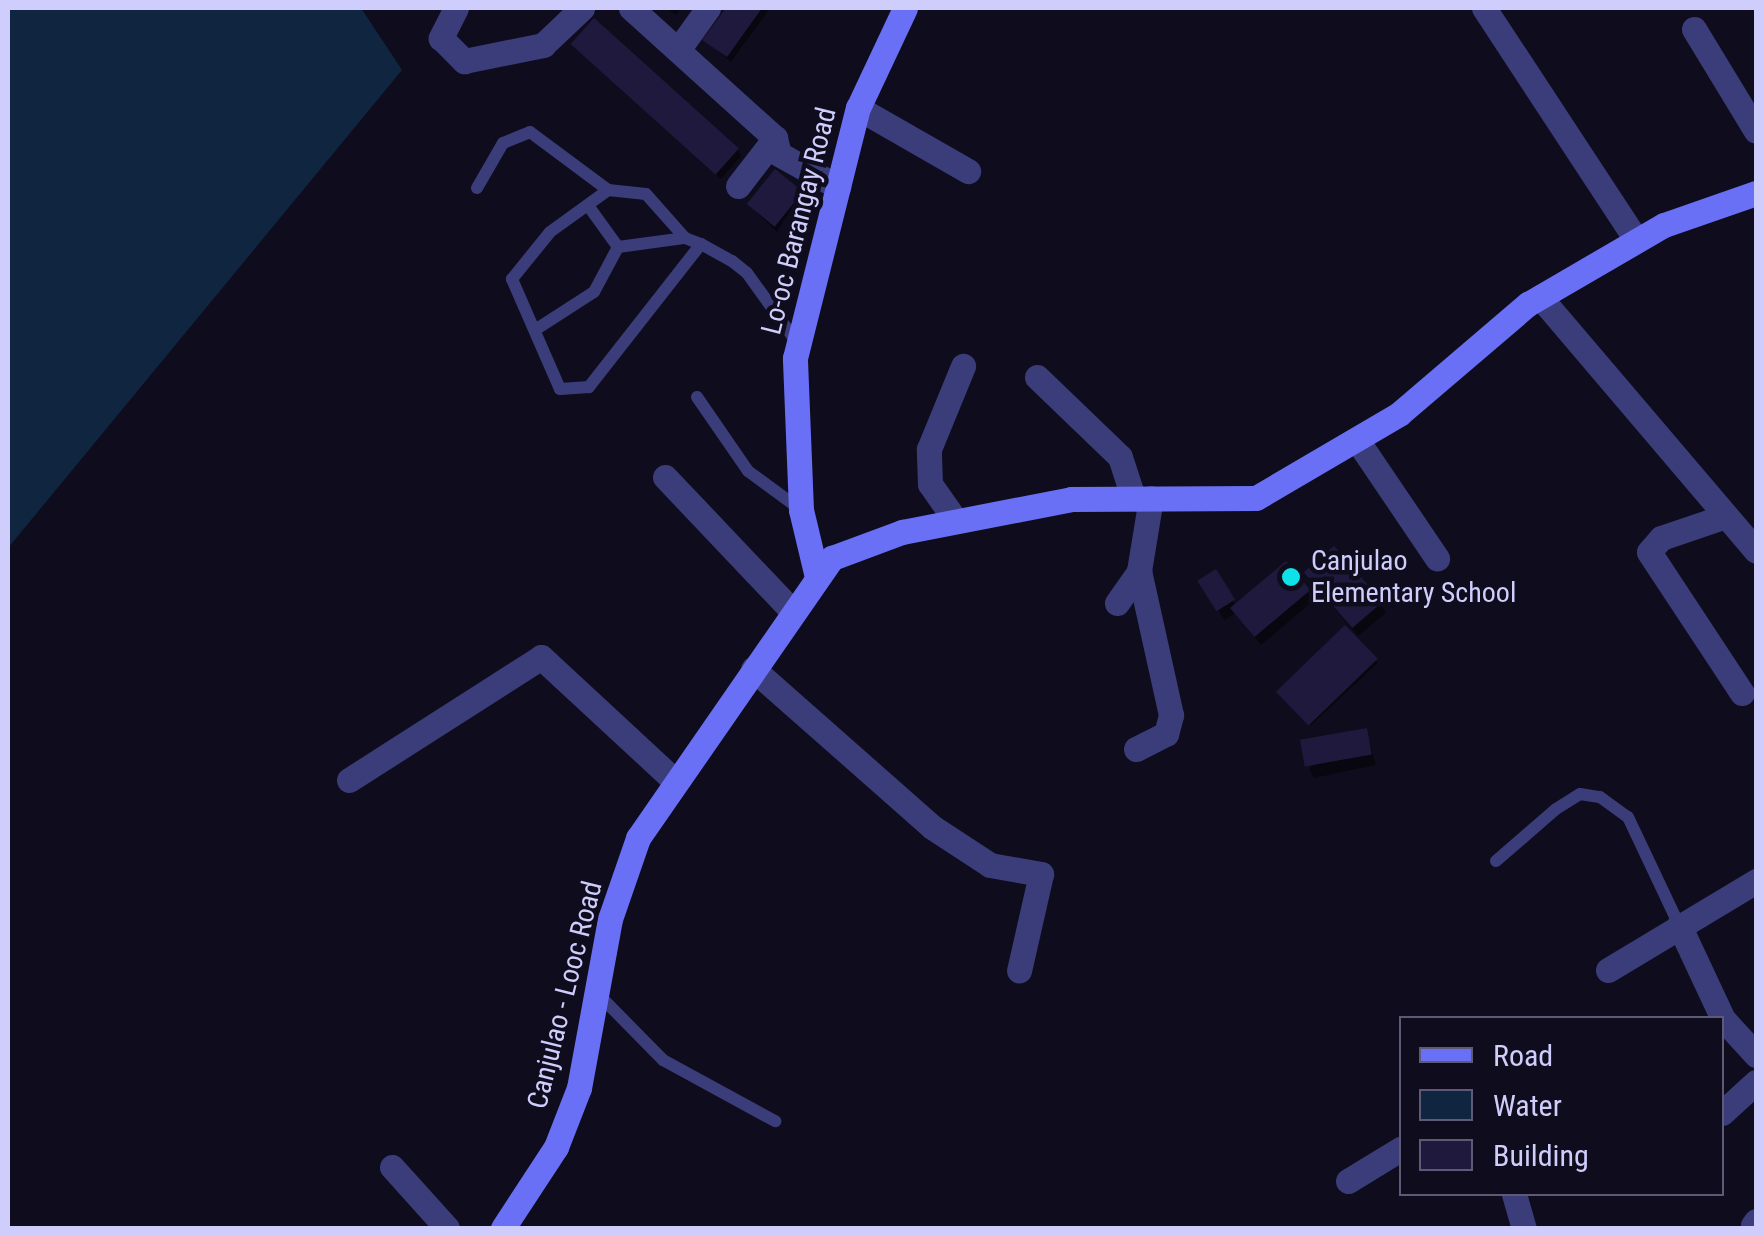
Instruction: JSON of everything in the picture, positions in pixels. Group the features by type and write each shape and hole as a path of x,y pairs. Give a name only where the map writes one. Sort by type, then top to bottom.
{"street":[{"path":"456,8 441,38 464,60 543,45 582,8"},
{"path":"631,8 775,138 791,140 810,168 838,187"},
{"path":"678,50 708,8"},
{"name":"Lo-oc Barangay Road","path":"817,577 802,510 798,344 858,108 905,8"},
{"path":"1484,8 1636,239"},
{"path":"1694,28 1756,131"},
{"path":"858,108 968,171"},
{"path":"738,186 775,138"},
{"name":"Canjulao - Looc Road","path":"503,1228 556,1147 638,838 674,780 817,577 850,546 956,521 1141,496 1237,504 1357,440 1540,297 1636,239 1756,193"},
{"path":"1540,297 1723,517 1756,551"},
{"path":"956,521 930,484 929,449 963,366"},
{"path":"1038,377 1120,457 1141,496 1138,570 1171,715 1166,734 1136,750"},
{"path":"1357,440 1437,558"},
{"path":"665,477 793,612"},
{"path":"1723,517 1661,538 1649,552 1742,693"},
{"path":"1117,603 1138,570"},
{"path":"349,780 541,657 674,780"},
{"path":"753,669 932,827 990,865 1041,874 1019,971"},
{"path":"1608,970 1756,881"},
{"path":"1679,926 1723,1016"},
{"path":"1724,1019 1756,1056"},
{"path":"1724,1111 1756,1082"},
{"path":"1348,1181 1399,1150"},
{"path":"392,1167 447,1228"},
{"path":"1515,1196 1524,1228"}],"lane":[{"path":"476,188 503,142 530,132 608,190 646,194 685,238 747,273 798,344"},
{"path":"608,190 515,269 560,389 589,386 701,244"},
{"path":"589,207 618,247"},
{"path":"618,247 685,238"},
{"path":"536,330 594,292 618,247"},
{"path":"697,397 748,471 802,510"},
{"path":"1496,861 1556,809 1580,794 1600,797 1628,817 1679,926"},
{"path":"598,994 663,1060 775,1122"}],"water":[{"path":"8,8 361,8 402,70 8,548"}],"building":[{"path":"726,8 762,8 727,57 702,40"},
{"path":"594,18 739,148 715,174 571,44"},
{"path":"775,169 803,192 775,227 747,204"},
{"path":"1334,546 1383,602 1352,628 1304,572"},
{"path":"1286,561 1310,590 1255,637 1230,608"},
{"path":"1216,569 1235,600 1216,611 1197,581"},
{"path":"1345,625 1378,659 1309,725 1276,692"},
{"path":"1367,728 1372,755 1305,766 1300,740"}],"place":[{"name":"Canjulao Elementary School","path":"1291,577"}]}
